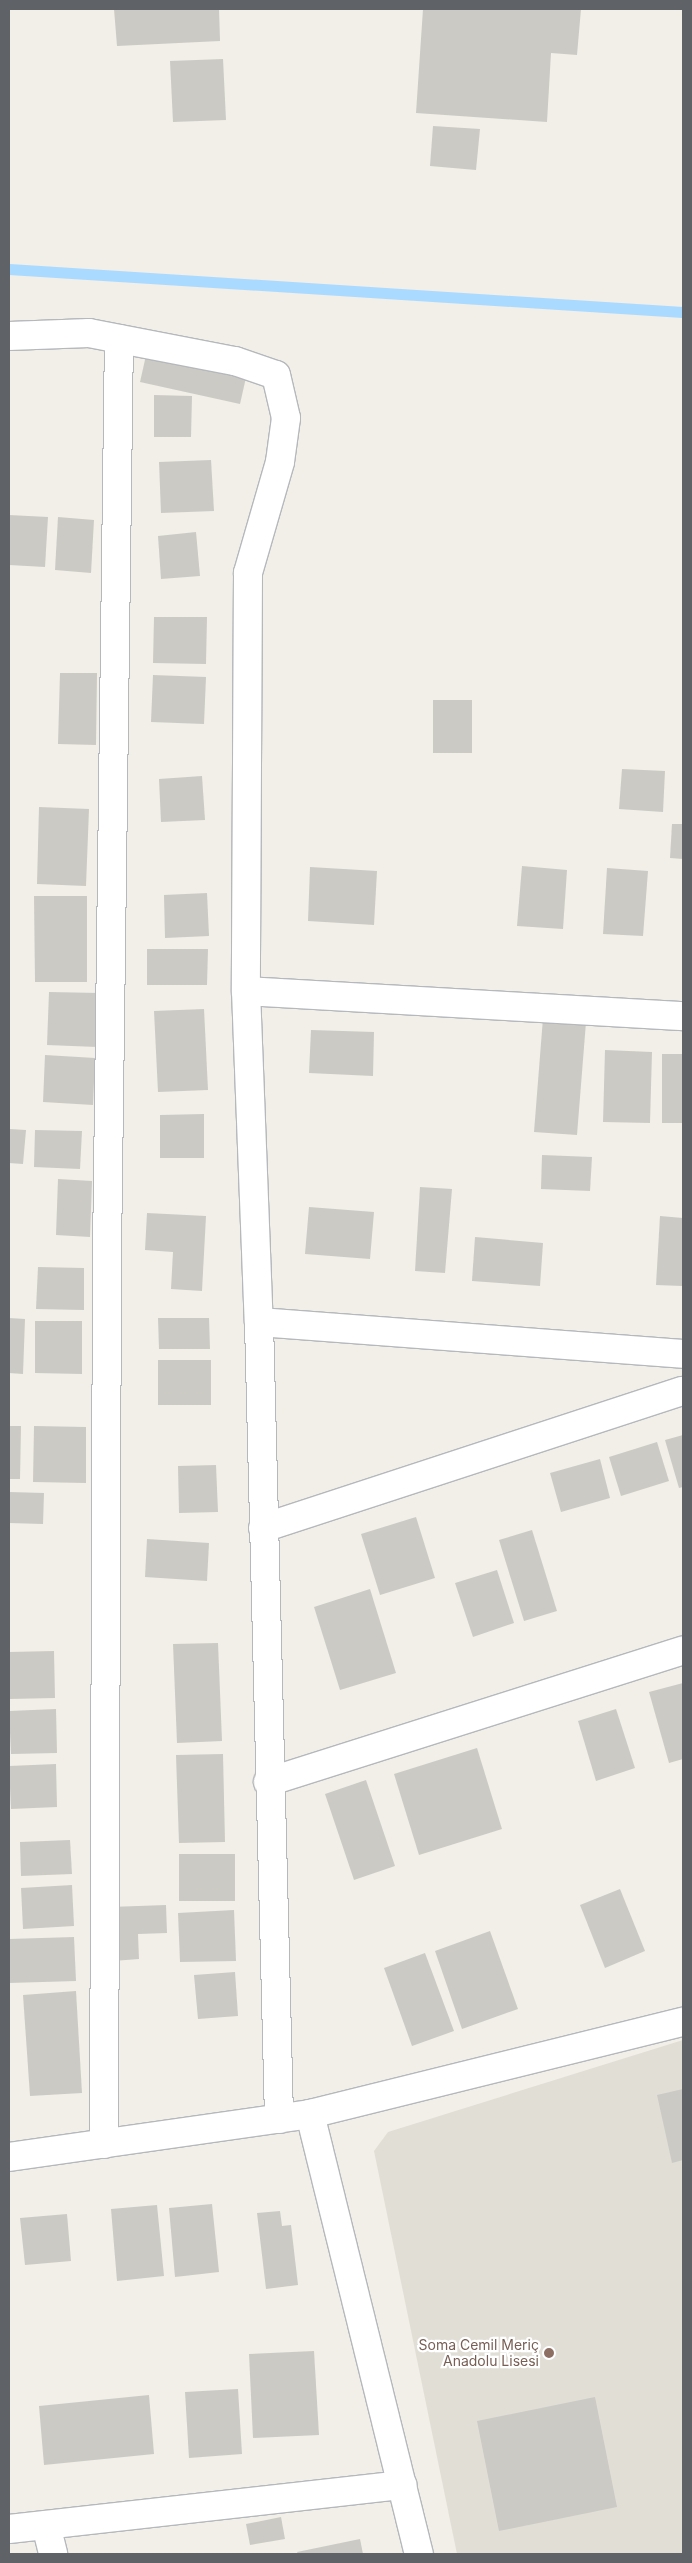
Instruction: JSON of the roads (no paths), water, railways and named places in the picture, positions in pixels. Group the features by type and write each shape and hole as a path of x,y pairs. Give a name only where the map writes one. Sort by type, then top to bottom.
{"street":[{"path":"9,336 89,333 235,361 276,375 286,418 280,462 248,573 246,991 259,1322 268,1782 279,2119"},
{"path":"104,2144 107,1252 119,339"},
{"path":"246,991 683,1016"},
{"path":"259,1322 683,1354"},
{"path":"263,1528 683,1391"},
{"path":"268,1782 683,1650"},
{"path":"9,2157 310,2114 683,2022"},
{"path":"310,2114 403,2485 418,2554"},
{"path":"9,2529 403,2485"},
{"path":"46,2525 53,2554"}],"waterway":[{"path":"9,269 683,312"}],"place":[{"name":"Soma Cemil Meriç Anadolu Lisesi","path":"549,2353"}]}
